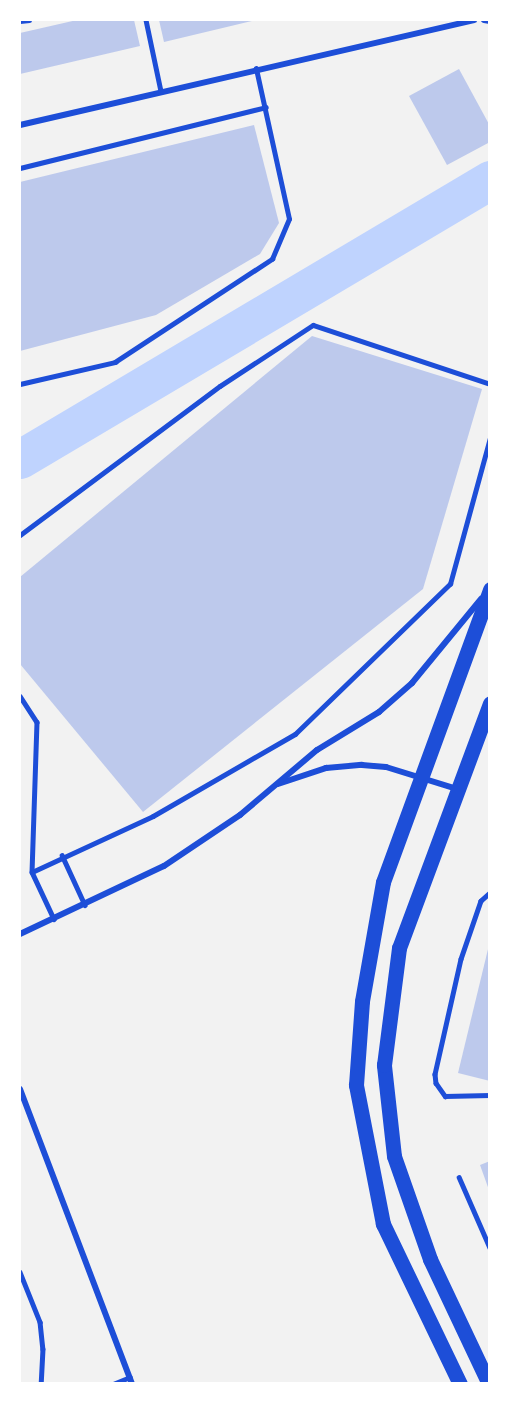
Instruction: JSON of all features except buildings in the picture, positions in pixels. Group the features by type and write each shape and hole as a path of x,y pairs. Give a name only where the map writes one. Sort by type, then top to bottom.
{"main road":[{"path":"460,1383 383,1224 356,1085 362,1001 383,882 489,589"},
{"path":"489,703 459,790 399,948 384,1065 394,1156 430,1259 489,1383"}],"street":[{"path":"20,125 471,20"},
{"path":"484,20 489,21"},
{"path":"20,934 85,906 164,866 240,815 317,750 379,712 412,683 489,589"},
{"path":"272,786 326,768 362,765 386,767 459,790"},
{"path":"20,1089 131,1380"}],"lane":[{"path":"20,21 29,20"},
{"path":"146,20 161,91"},
{"path":"20,384 115,362 272,259 289,219 256,69"},
{"path":"20,168 266,107"},
{"path":"20,535 220,386 313,325 489,384"},
{"path":"32,872 62,855 153,816 295,734 450,584 489,438"},
{"path":"20,696 37,722 32,872 54,919"},
{"path":"62,855 85,906"},
{"path":"489,892 481,902 461,959 435,1074 436,1083 445,1096 489,1095"},
{"path":"459,1177 489,1248"},
{"path":"20,1272 39,1322 43,1349 41,1383"},
{"path":"113,1383 131,1380"}],"waterway":[{"path":"20,459 490,180"}]}
